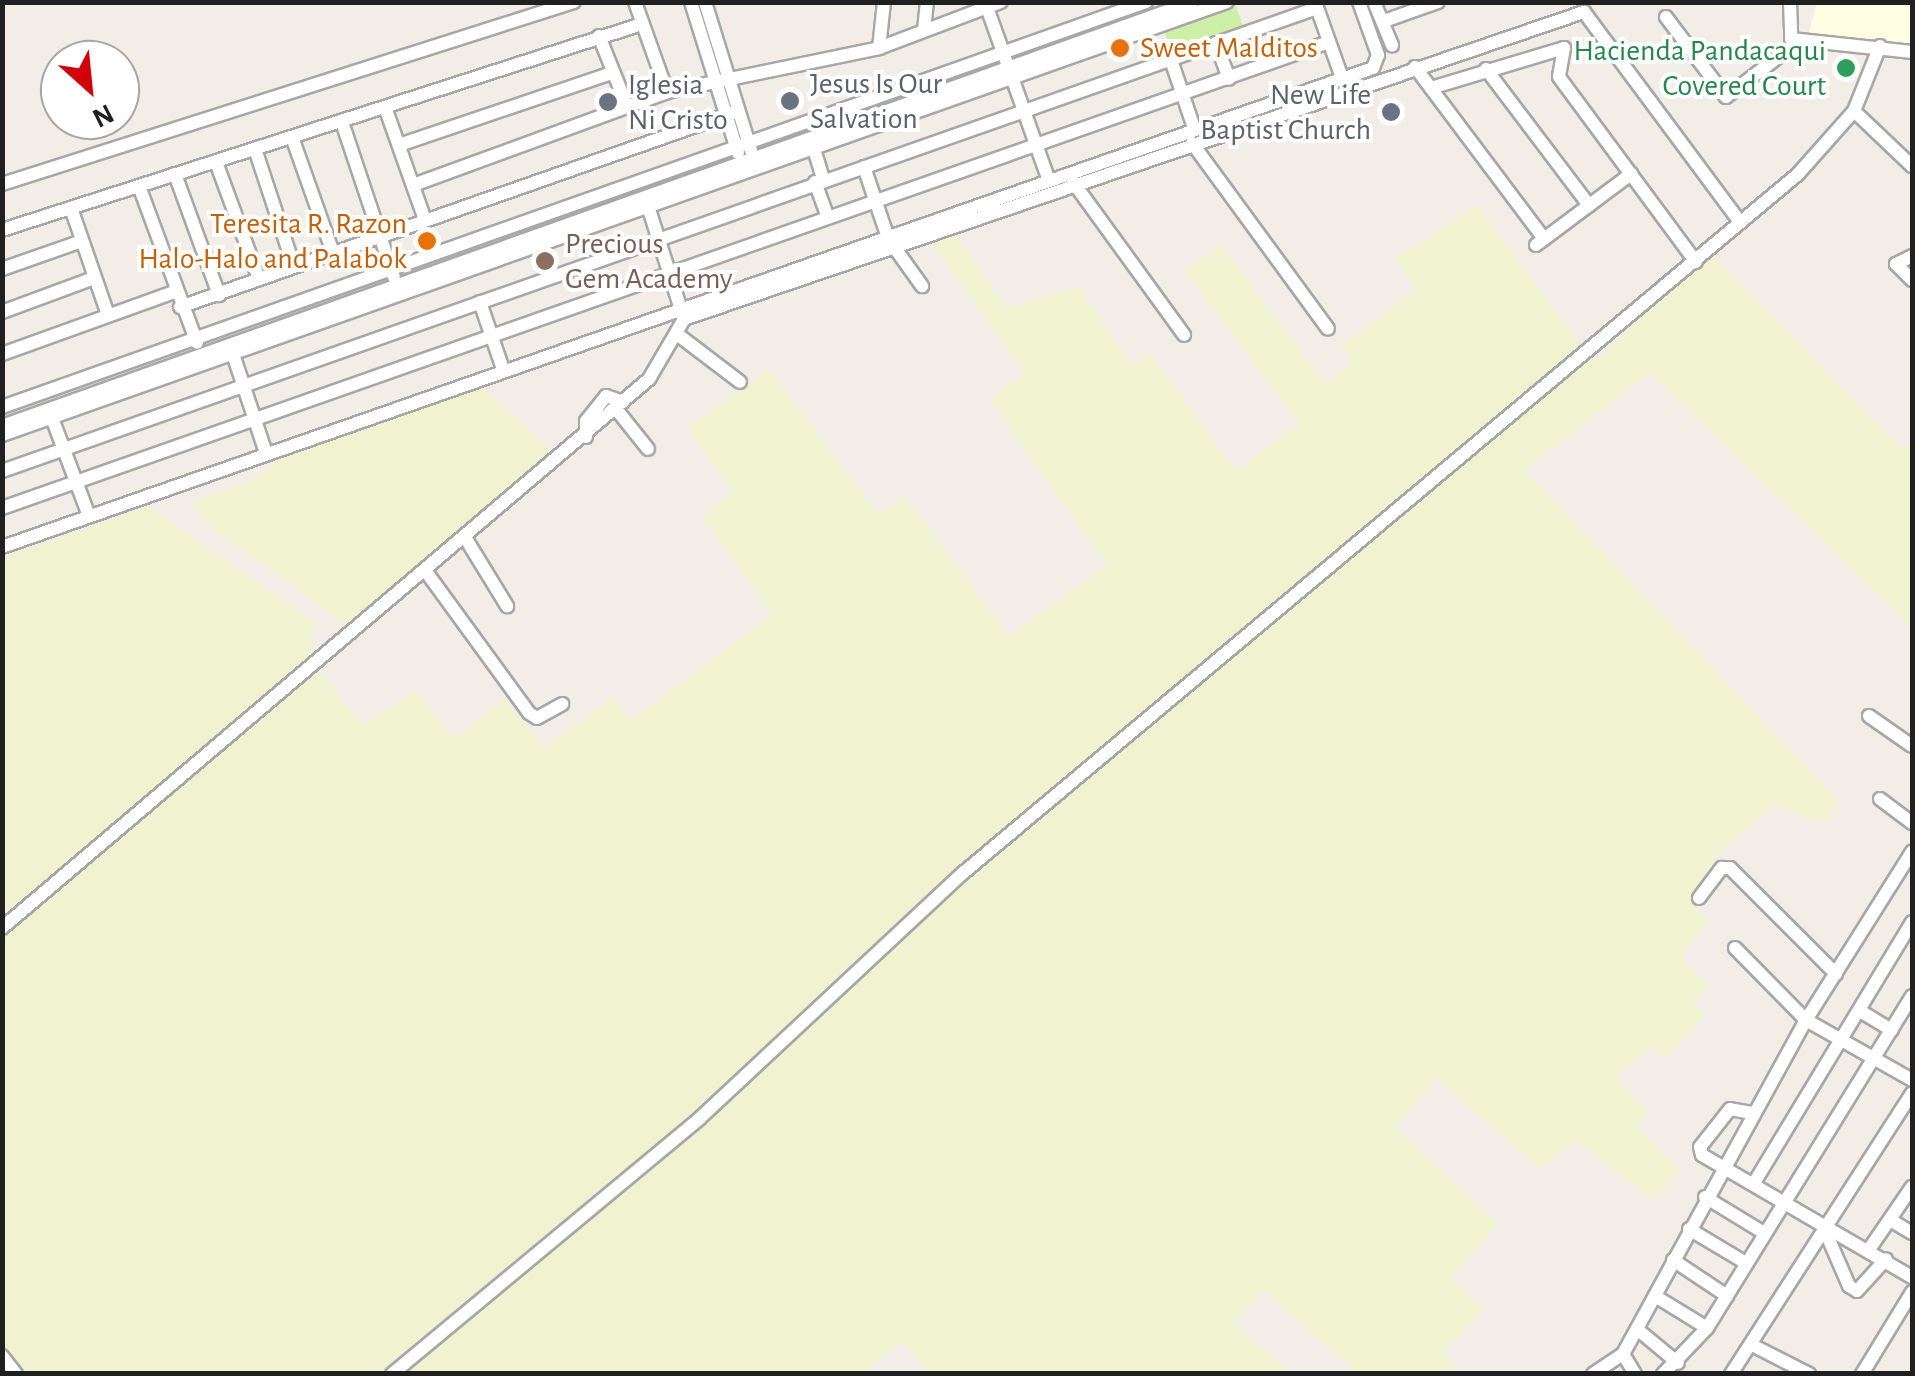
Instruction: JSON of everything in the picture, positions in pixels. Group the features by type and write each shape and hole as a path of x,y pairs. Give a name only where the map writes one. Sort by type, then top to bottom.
{"street":[{"path":"2,184 574,2"},
{"path":"635,2 668,92"},
{"path":"691,2 724,76"},
{"path":"704,2 747,160"},
{"path":"879,48 884,2"},
{"path":"924,30 927,2"},
{"path":"416,184 668,92 724,76 879,48 1001,2"},
{"path":"2,426 202,354 231,349 814,149 1146,2"},
{"path":"2,436 398,284 1193,2"},
{"path":"2,407 742,146 1227,2"},
{"path":"2,547 503,369 682,313 1048,178 1342,78 1379,63 1359,2"},
{"path":"1374,2 1392,44"},
{"path":"1384,20 1438,2"},
{"path":"1790,2 1788,34 1800,41 1912,52"},
{"path":"986,5 1039,142 1048,178"},
{"path":"2,471 1024,108 1171,60 1316,5 1342,78"},
{"path":"890,239 1584,12 1740,222"},
{"path":"1666,17 1726,97 1800,41"},
{"path":"2,230 642,24"},
{"path":"599,36 626,106"},
{"path":"2,508 1329,42"},
{"path":"1216,43 1229,79"},
{"path":"392,1374 700,1118 963,873 1798,174 1854,111 1877,68 1880,46"},
{"path":"1431,88 1564,48 1559,77 1696,262"},
{"path":"1171,60 1194,128"},
{"path":"1415,68 1540,242 1631,174"},
{"path":"1486,69 1588,205"},
{"path":"399,145 612,73"},
{"path":"385,107 416,184 425,220"},
{"path":"1854,111 1912,166"},
{"path":"180,307 732,113"},
{"path":"342,122 398,284"},
{"path":"292,137 333,254"},
{"path":"1192,143 1328,329"},
{"path":"255,149 294,267"},
{"path":"814,149 828,217"},
{"path":"216,162 260,280"},
{"path":"864,167 890,239 922,286"},
{"path":"175,174 219,295"},
{"path":"1073,182 1184,335"},
{"path":"140,186 174,292 202,354"},
{"path":"620,405 649,379 677,334 682,313 648,206"},
{"path":"70,208 108,315"},
{"path":"2,269 82,242"},
{"path":"1912,256 1896,264 1912,280"},
{"path":"2,312 94,278"},
{"path":"4,350 174,292"},
{"path":"480,302 503,369"},
{"path":"677,334 740,382"},
{"path":"231,349 266,453"},
{"path":"2,928 247,716 427,573 586,437 586,421 606,396 620,405 648,449"},
{"path":"52,418 89,516"},
{"path":"466,539 506,606"},
{"path":"427,573 528,713 537,718 562,704"},
{"path":"1868,716 1912,746"},
{"path":"1880,800 1912,823"},
{"path":"1593,1374 1623,1354 1752,1113 1806,1020 1911,856"},
{"path":"1700,898 1722,868 1730,868 1836,974"},
{"path":"1754,1183 1912,922"},
{"path":"1734,948 1806,1020 1912,1080"},
{"path":"1663,1374 1678,1363 1707,1328 1912,996"},
{"path":"1860,1011 1892,1030"},
{"path":"1730,1374 1754,1346 1912,1093"},
{"path":"1752,1113 1730,1109 1700,1148 1827,1230 1870,1248 1912,1277"},
{"path":"1870,1248 1912,1187"},
{"path":"1705,1197 1764,1232"},
{"path":"1892,1221 1912,1233"},
{"path":"1689,1229 1746,1263"},
{"path":"1827,1230 1857,1291 1886,1259"},
{"path":"1673,1260 1727,1296"},
{"path":"1862,1374 1912,1292"},
{"path":"1654,1296 1707,1328"},
{"path":"1637,1329 1678,1363"},
{"path":"1754,1346 1809,1374"},
{"path":"1623,1354 1635,1374"},
{"path":"2,1356 16,1374"}],"shaded area":[{"path":"1817,3 1912,3 1912,53 1808,36"},
{"path":"1478,205 1593,363 1711,253 1902,449 1912,441 1912,628 1650,373 1525,470 1840,802 1826,821 1815,822 1775,804 1714,857 1719,872 1695,906 1707,921 1681,957 1709,986 1693,1002 1705,1015 1667,1058 1652,1046 1616,1077 1648,1112 1636,1125 1679,1170 1654,1201 1575,1141 1540,1169 1437,1079 1395,1127 1498,1224 1452,1278 1484,1310 1442,1353 1456,1367 1448,1373 1357,1373 1263,1290 1234,1324 1292,1373 928,1373 902,1342 860,1374 3,1373 2,936 237,736 320,671 362,726 415,691 455,738 505,699 544,748 613,697 631,720 772,615 702,516 733,493 687,428 769,369 879,515 905,496 1009,636 1107,565 989,399 1025,374 927,236 950,227 1006,307 1079,287 1130,365 1150,353 1236,471 1299,423 1184,270 1221,245 1325,383 1354,363 1342,346 1416,289 1396,258"},
{"path":"483,387 551,450 350,627 214,530 190,502 251,481 287,453"},
{"path":"149,506 318,625 310,634 312,660 2,924 2,558"}],"green space":[{"path":"1235,3 1244,29 1172,54 1163,28"}],"place":[{"name":"Sweet Malditos","path":"1120,48"},
{"name":"Hacienda Pandacaqui Covered Court","path":"1846,68"},
{"name":"Jesus Is Our Salvation","path":"790,101"},
{"name":"Iglesia Ni Cristo","path":"608,102"},
{"name":"New Life Baptist Church","path":"1391,112"},
{"name":"Teresita R. Razon Halo-Halo and Palabok","path":"427,241"},
{"name":"Precious Gem Academy","path":"545,261"}]}
